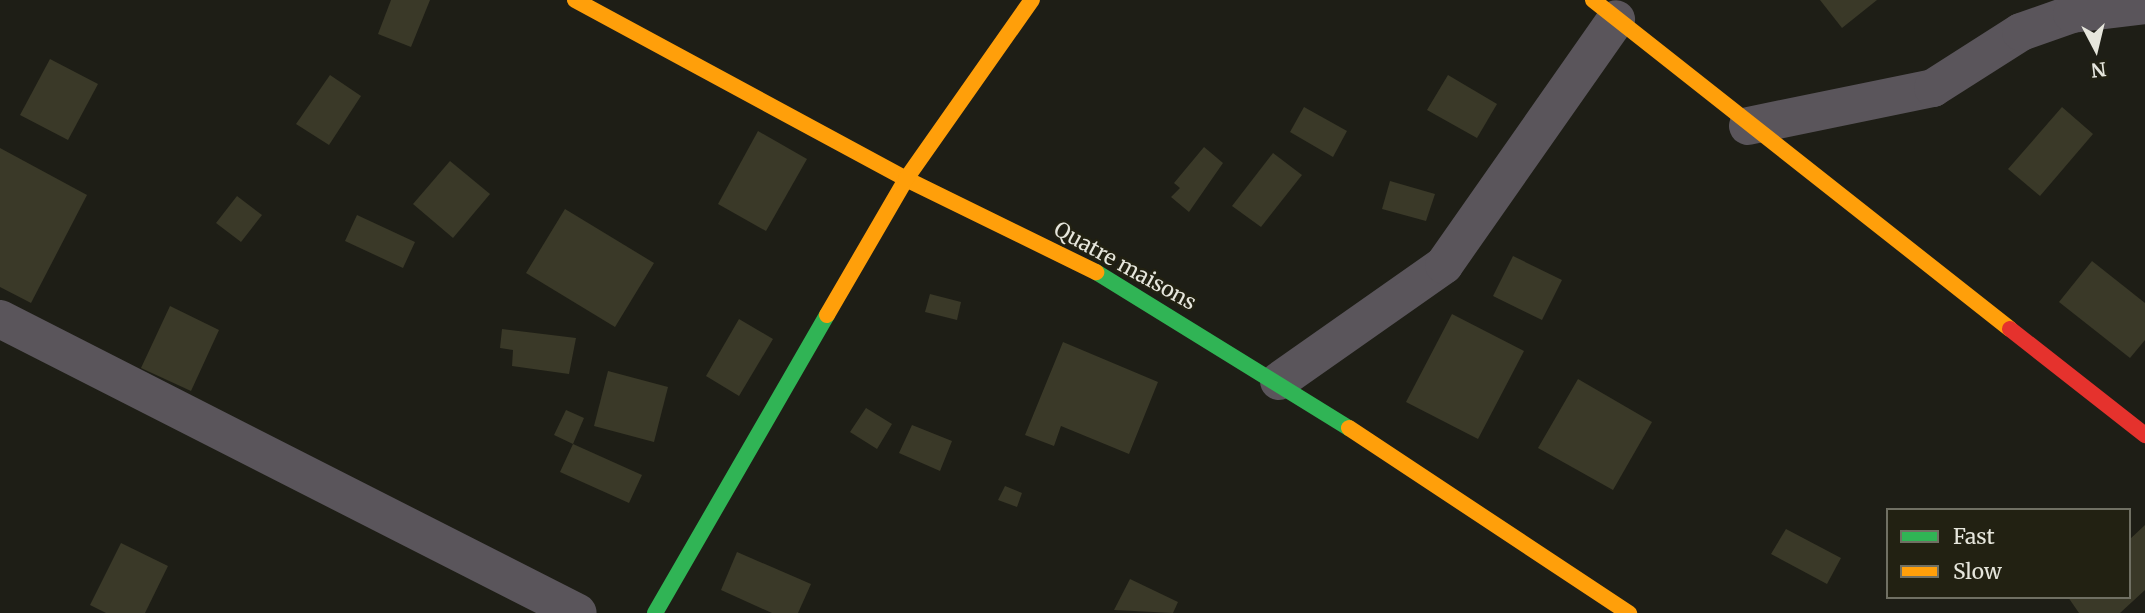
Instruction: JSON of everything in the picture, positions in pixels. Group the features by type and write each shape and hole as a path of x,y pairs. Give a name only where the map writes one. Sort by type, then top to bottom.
{"street":[{"name":"Quatre maisons","path":"575,0 906,179 1072,258 1279,381 1629,613"},
{"path":"655,613 906,179 1032,0"},
{"path":"1748,126 1933,88 2021,32 2072,15 2145,5"},
{"path":"1279,381 1444,265 1605,10 1748,126 2145,435"},
{"path":"0,319 578,613"}],"building":[{"path":"391,0 430,0 411,47 378,34"},
{"path":"1820,0 1877,0 1842,28"},
{"path":"50,59 98,84 68,140 20,115"},
{"path":"330,75 361,96 329,145 296,124"},
{"path":"1448,75 1497,104 1477,138 1427,110"},
{"path":"1304,107 1347,131 1333,157 1290,132"},
{"path":"2062,107 2093,134 2040,196 2008,169"},
{"path":"758,131 807,159 766,231 718,204"},
{"path":"1204,147 1223,163 1189,212 1171,197 1180,188 1174,183"},
{"path":"0,148 87,195 31,303 0,287"},
{"path":"1273,153 1302,175 1261,227 1232,206"},
{"path":"450,161 490,194 453,238 413,204"},
{"path":"1390,181 1435,194 1426,221 1382,209"},
{"path":"237,196 262,215 241,242 216,223"},
{"path":"565,209 654,263 615,327 526,273"},
{"path":"357,215 415,242 403,268 345,241"},
{"path":"1513,256 1562,280 1542,320 1493,296"},
{"path":"2092,261 2145,303 2145,340 2130,358 2059,302"},
{"path":"930,294 961,302 957,320 925,312"},
{"path":"170,306 219,330 191,391 141,368"},
{"path":"1452,314 1524,351 1478,439 1406,402"},
{"path":"739,319 773,339 739,396 706,376"},
{"path":"502,329 576,338 569,374 512,366 513,350 500,348"},
{"path":"1063,342 1158,382 1129,454 1061,426 1054,446 1025,435"},
{"path":"608,371 668,387 654,442 594,426"},
{"path":"1578,379 1652,422 1613,490 1538,448"},
{"path":"866,408 892,424 877,449 850,432"},
{"path":"566,410 584,418 573,444 554,435"},
{"path":"912,425 952,441 940,471 899,453"},
{"path":"573,444 642,475 629,503 560,472"},
{"path":"1005,486 1022,493 1017,507 998,500"},
{"path":"2145,525 2145,590 2120,613 2079,613 2069,599 2131,599 2131,538"},
{"path":"1786,529 1841,558 1827,584 1771,554"},
{"path":"121,543 168,566 145,613 106,613 90,605"},
{"path":"737,552 811,584 798,613 772,613 721,590"},
{"path":"1130,579 1178,602 1173,613 1114,610"}],"traffic: fast":[{"path":"1096,272 1349,428"},
{"path":"655,613 827,315"}],"traffic: slow":[{"path":"575,0 906,179 1096,272"},
{"path":"827,315 906,179 1032,0"},
{"path":"1593,0 2010,329"},
{"path":"1349,428 1629,613"}],"traffic: jam":[{"path":"2010,329 2145,435"}]}
